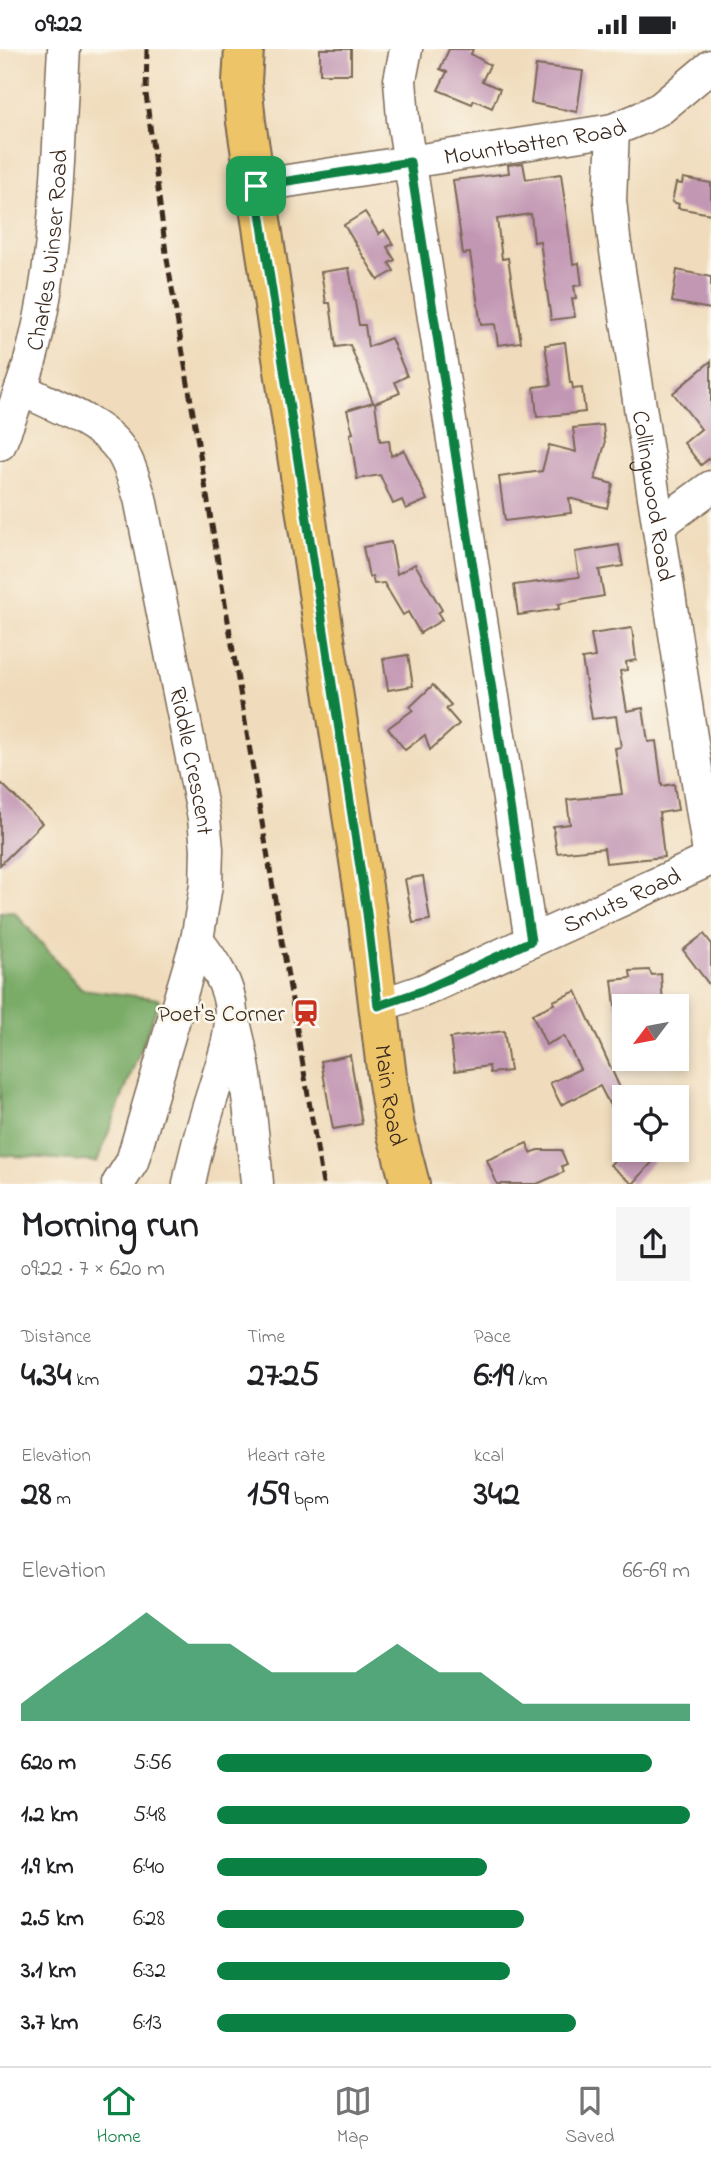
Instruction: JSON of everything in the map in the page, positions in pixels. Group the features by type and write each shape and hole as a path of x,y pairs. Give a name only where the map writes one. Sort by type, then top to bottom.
{"main road":[{"name":"Main Road","path":"244,49 242,82 246,122 360,871 395,1127 410,1184"}],"street":[{"name":"Charles Winser Road","path":"0,444 35,344 50,262 64,49"},
{"path":"406,49 400,80 410,162 531,941"},
{"name":"Mountbatten Road","path":"256,186 613,130 661,108 711,66"},
{"name":"Collingwood Road","path":"613,130 610,200 614,239 710,859"},
{"name":"Riddle Crescent","path":"20,389 103,432 118,446 128,463 140,498 204,818 206,885 197,940 132,1162 118,1184"},
{"path":"659,525 711,487"},
{"name":"Smuts Road","path":"378,1006 422,991 710,859"},
{"path":"197,940 215,963 225,985 242,1052 257,1184"},
{"path":"189,1184 223,1059 231,1011"}],"green space":[{"path":"14,912 81,989 160,999 97,1162 0,1155 0,913"}],"building":[{"path":"320,49 351,49 351,74 320,74"},
{"path":"449,49 473,49 471,54 490,65 482,81 500,89 492,108 474,100 472,104 438,90 447,72 440,69"},
{"path":"536,65 583,71 577,112 531,103"},
{"path":"523,163 526,179 561,174 573,264 579,263 582,285 574,286 576,298 572,299 575,317 551,320 540,241 534,242 531,214 497,219 502,259 508,258 521,342 498,345 495,324 481,325 470,253 463,254 453,180 509,173 508,165"},
{"path":"683,178 711,183 711,214 678,208 679,204 672,202 676,183 682,184"},
{"path":"365,212 379,234 384,230 393,244 387,247 395,260 389,263 394,271 378,280 344,225"},
{"path":"349,268 359,325 365,325 368,347 391,338 407,376 395,382 400,393 375,403 380,441 389,440 391,456 404,450 427,500 406,509 402,500 393,504 380,475 357,479 350,434 353,433 347,410 373,402 350,345 336,347 330,303 326,303 321,272"},
{"path":"677,270 711,277 711,309 672,302"},
{"path":"565,342 570,383 573,389 582,388 585,412 537,417 534,387 551,385 545,345"},
{"path":"711,361 711,457 701,465 684,443 701,429 673,393"},
{"path":"603,425 605,444 595,479 613,484 607,508 569,498 571,513 505,521 499,477 542,471 549,445 576,452 573,428"},
{"path":"391,542 397,574 415,564 442,610 438,613 442,620 420,633 408,612 403,615 384,583 374,584 372,576 369,577 363,547"},
{"path":"619,545 623,566 599,570 604,596 558,604 559,609 518,615 514,585 579,577 575,552"},
{"path":"632,628 636,660 626,662 627,670 620,671 627,711 643,708 648,742 656,741 662,786 674,784 678,810 659,813 664,857 606,863 604,848 557,853 553,826 570,824 567,800 622,794 615,748 621,747 616,716 592,719 582,659 595,657 591,634"},
{"path":"408,655 413,686 388,690 383,659"},
{"path":"433,685 451,705 446,709 459,724 430,750 425,735 405,750 388,728 413,710 410,707"},
{"path":"0,782 42,823 0,865"},
{"path":"423,876 430,920 413,923 405,879"},
{"path":"704,934 711,943 711,987 683,950"},
{"path":"649,970 652,975 661,974 662,994 614,994 612,980 631,978 630,971"},
{"path":"576,991 619,1085 612,1085 612,1110 600,1086 561,1105 550,1083 580,1069 564,1036 546,1045 532,1014 554,1004 553,1001"},
{"path":"504,1031 510,1071 490,1073 489,1066 455,1071 450,1038"},
{"path":"350,1055 362,1124 333,1129 321,1061"},
{"path":"527,1143 531,1153 538,1150 561,1150 567,1164 562,1166 564,1172 537,1184 497,1184 487,1160"},
{"path":"613,1162 652,1162 633,1184 610,1165"}],"railway":[{"path":"147,49 146,94 166,253 323,1184"}],"place":[{"name":"Poet's Corner","path":"306,1013"}],"route":[{"path":"410,162 531,941 422,991 378,1006 367,913 256,186 410,162"}]}
